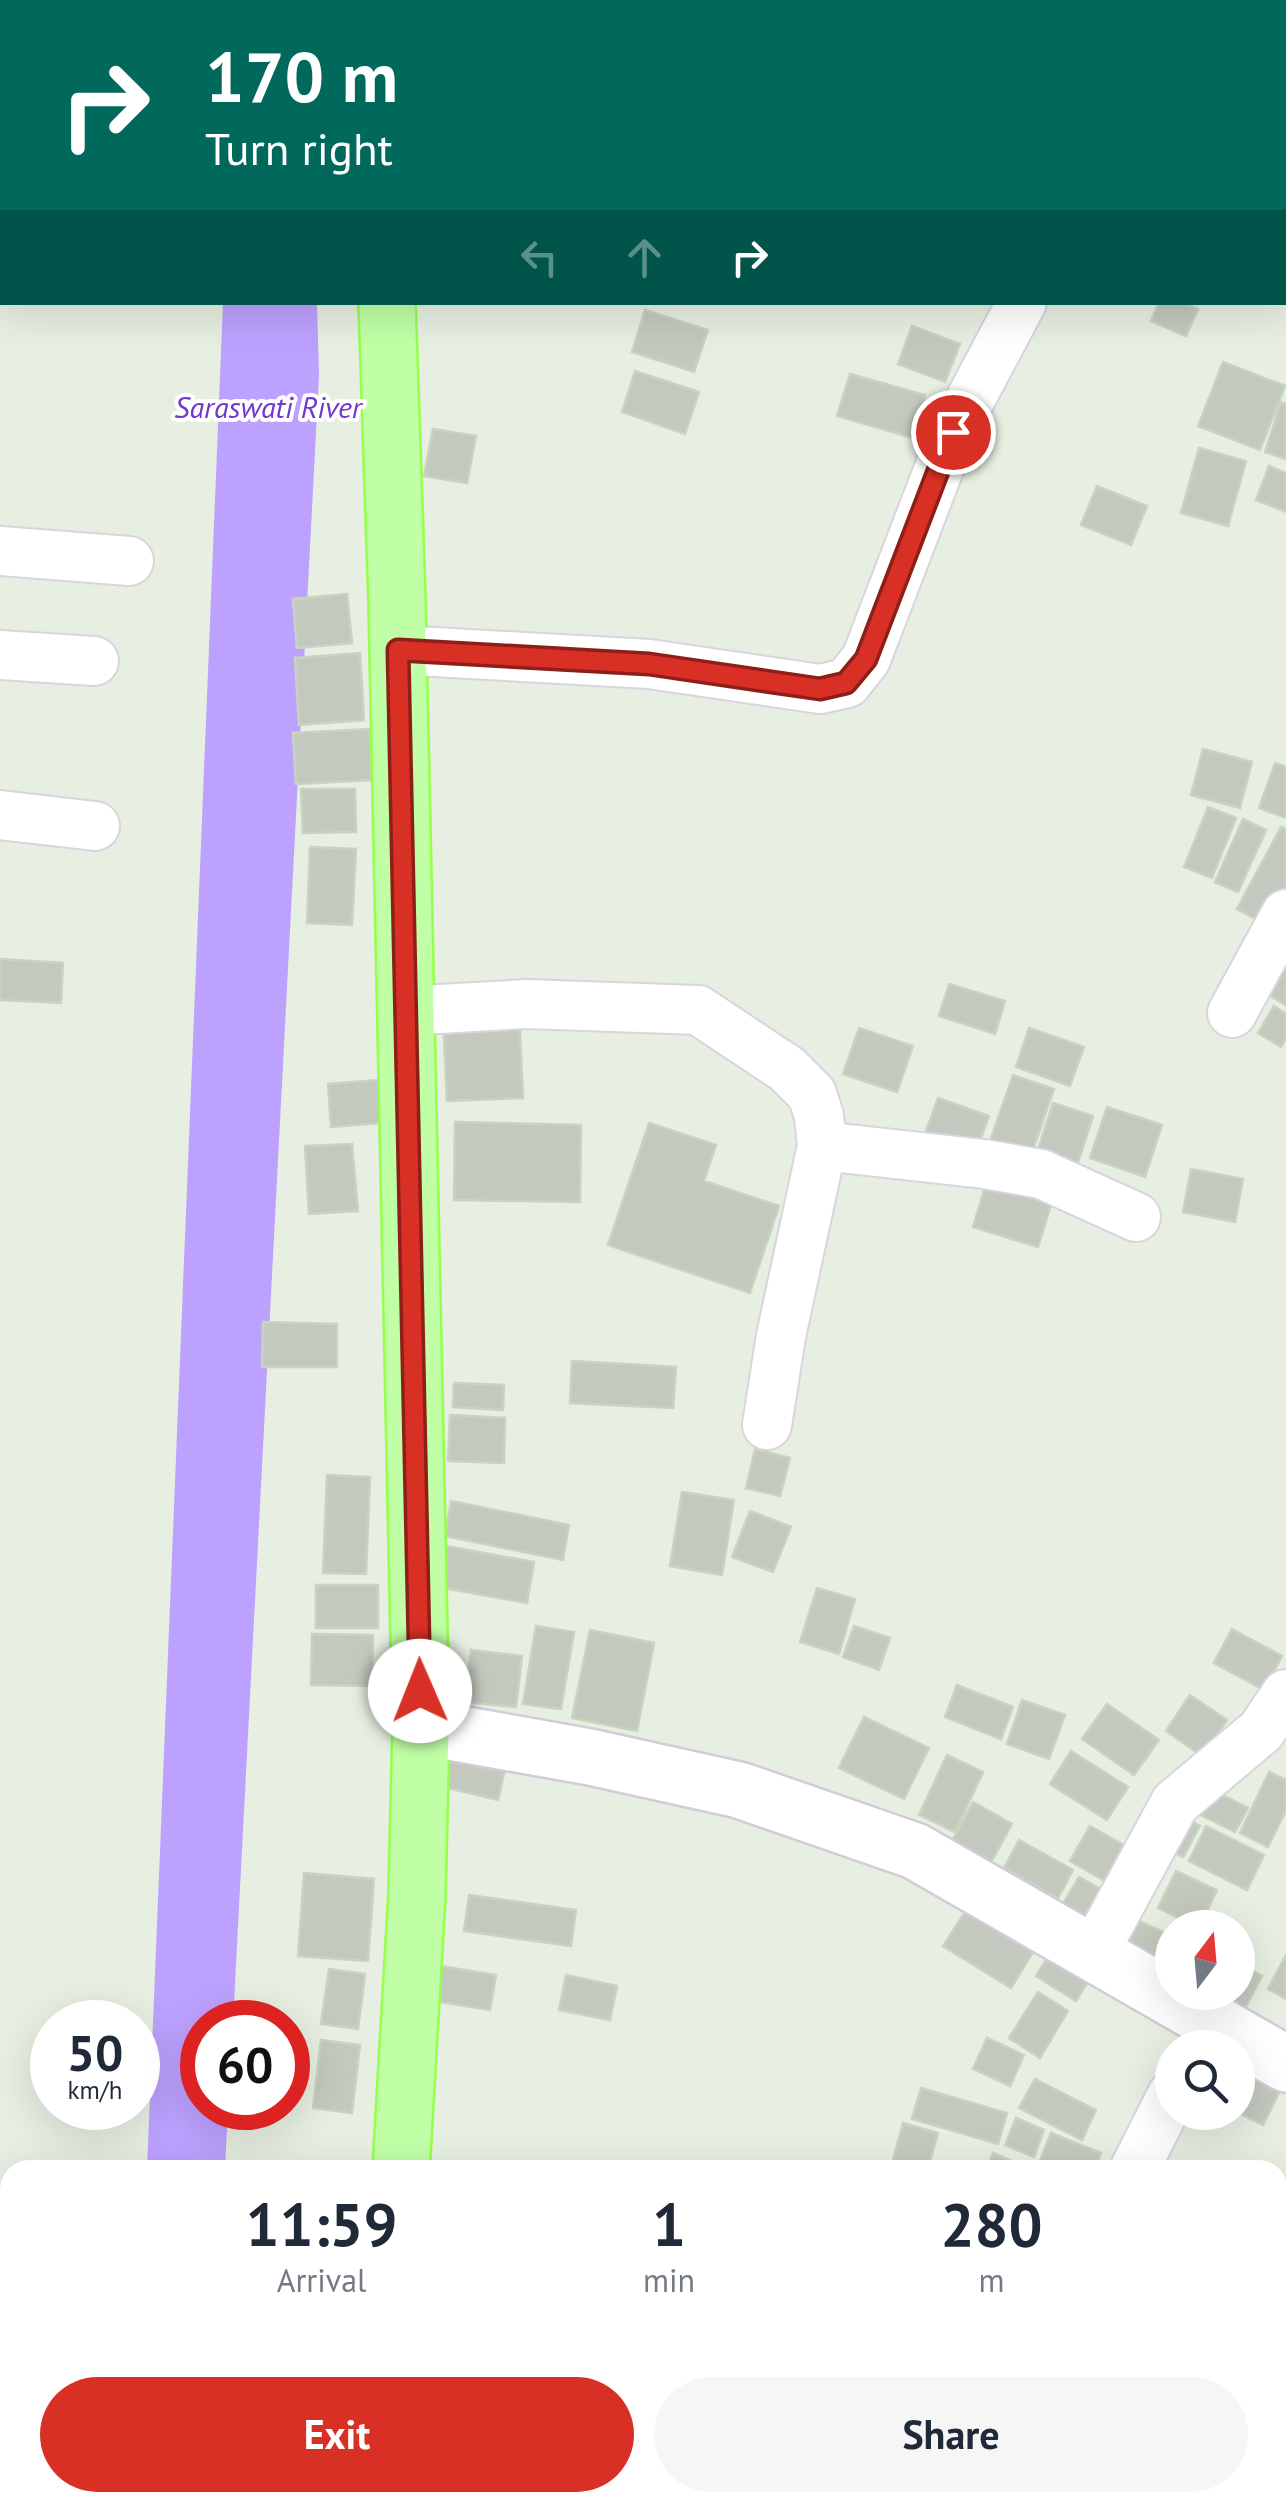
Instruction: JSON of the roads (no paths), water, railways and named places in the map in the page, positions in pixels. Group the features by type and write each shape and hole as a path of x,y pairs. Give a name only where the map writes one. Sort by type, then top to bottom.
{"main road":[{"path":"387,305 421,1727 417,1895 402,2160"}],"street":[{"path":"398,650 649,664 820,689 846,683 866,659 953,432 1020,305"},
{"path":"0,550 130,561"},
{"path":"0,655 94,662"},
{"path":"0,815 95,826"},
{"path":"1232,1013 1281,936"},
{"path":"404,1011 527,1004 698,1010 787,1070 812,1094 822,1146 780,1336 767,1425"},
{"path":"822,1146 1040,1174 1136,1217"},
{"path":"1094,1954 1176,1803 1261,1731 1286,1694"},
{"path":"421,1727 590,1757 739,1790 915,1851 1094,1954 1197,2030"},
{"path":"1255,2053 1286,2064"},
{"path":"1139,2160 1155,2129"}],"water":[{"name":"Saraswati River","path":"223,305 317,305 319,375 234,2000 180,2000 180,2130 227,2130 225,2160 147,2160 149,2130 160,2130 160,2000 154,2000"}]}
